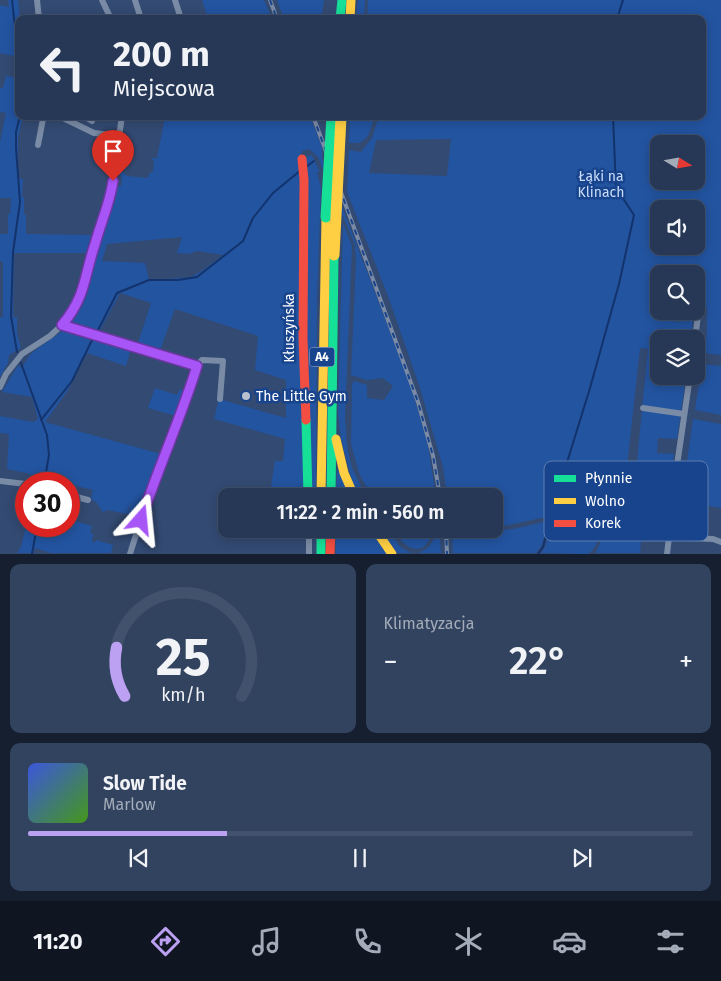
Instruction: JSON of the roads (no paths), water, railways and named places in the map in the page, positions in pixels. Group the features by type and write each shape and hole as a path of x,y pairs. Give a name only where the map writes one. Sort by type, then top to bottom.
{"main road":[{"path":"340,15 342,0"},
{"path":"350,15 351,0"},
{"name":"A4","path":"322,488 326,217 332,120"},
{"name":"A4","path":"331,488 334,255 341,120"},
{"name":"Kłuszyńska","path":"302,159 304,180 303,348 308,488"},
{"path":"332,408 340,458 351,488"},
{"path":"321,538 321,554"},
{"path":"330,554 331,538"},
{"path":"381,538 392,554"}],"street":[{"path":"37,0 39,15"},
{"path":"102,0 109,15"},
{"path":"135,0 139,15"},
{"path":"175,0 180,15"},
{"path":"38,145 43,120"},
{"path":"67,120 94,133 119,136"},
{"path":"0,386 6,374 22,354 50,336 73,313 83,291 92,250 110,199 121,120"},
{"path":"62,325 197,366"},
{"path":"130,554 150,491 179,419 197,366 202,360 223,361 220,399"},
{"path":"678,461 689,385"},
{"path":"642,408 684,414"},
{"path":"0,481 15,483"},
{"path":"80,497 88,500"},
{"path":"309,538 309,554"},
{"path":"708,539 721,542"},
{"path":"666,554 668,541"}],"waterway":[{"path":"12,0 15,27"},
{"path":"618,15 623,0"},
{"path":"17,352 11,316 13,252 20,202 16,148 16,132 19,120"},
{"path":"567,461 619,284 634,215 616,188 613,120"},
{"path":"306,167 314,161"},
{"path":"97,332 117,293 149,280 178,280 197,277 243,241 253,218 273,193 301,170"},
{"path":"41,420 72,381 92,340"},
{"path":"21,363 47,435 49,455 46,472"},
{"path":"32,554 35,537"},
{"path":"538,554 544,541"}],"railway":[{"path":"270,0 276,15"},
{"path":"314,120 418,402 433,456 439,488"},
{"path":"446,538 447,554"}],"place":[{"name":"The Little Gym","path":"246,396"}],"park label":[{"name":"Łąki na Klinach","path":"601,184"}]}
